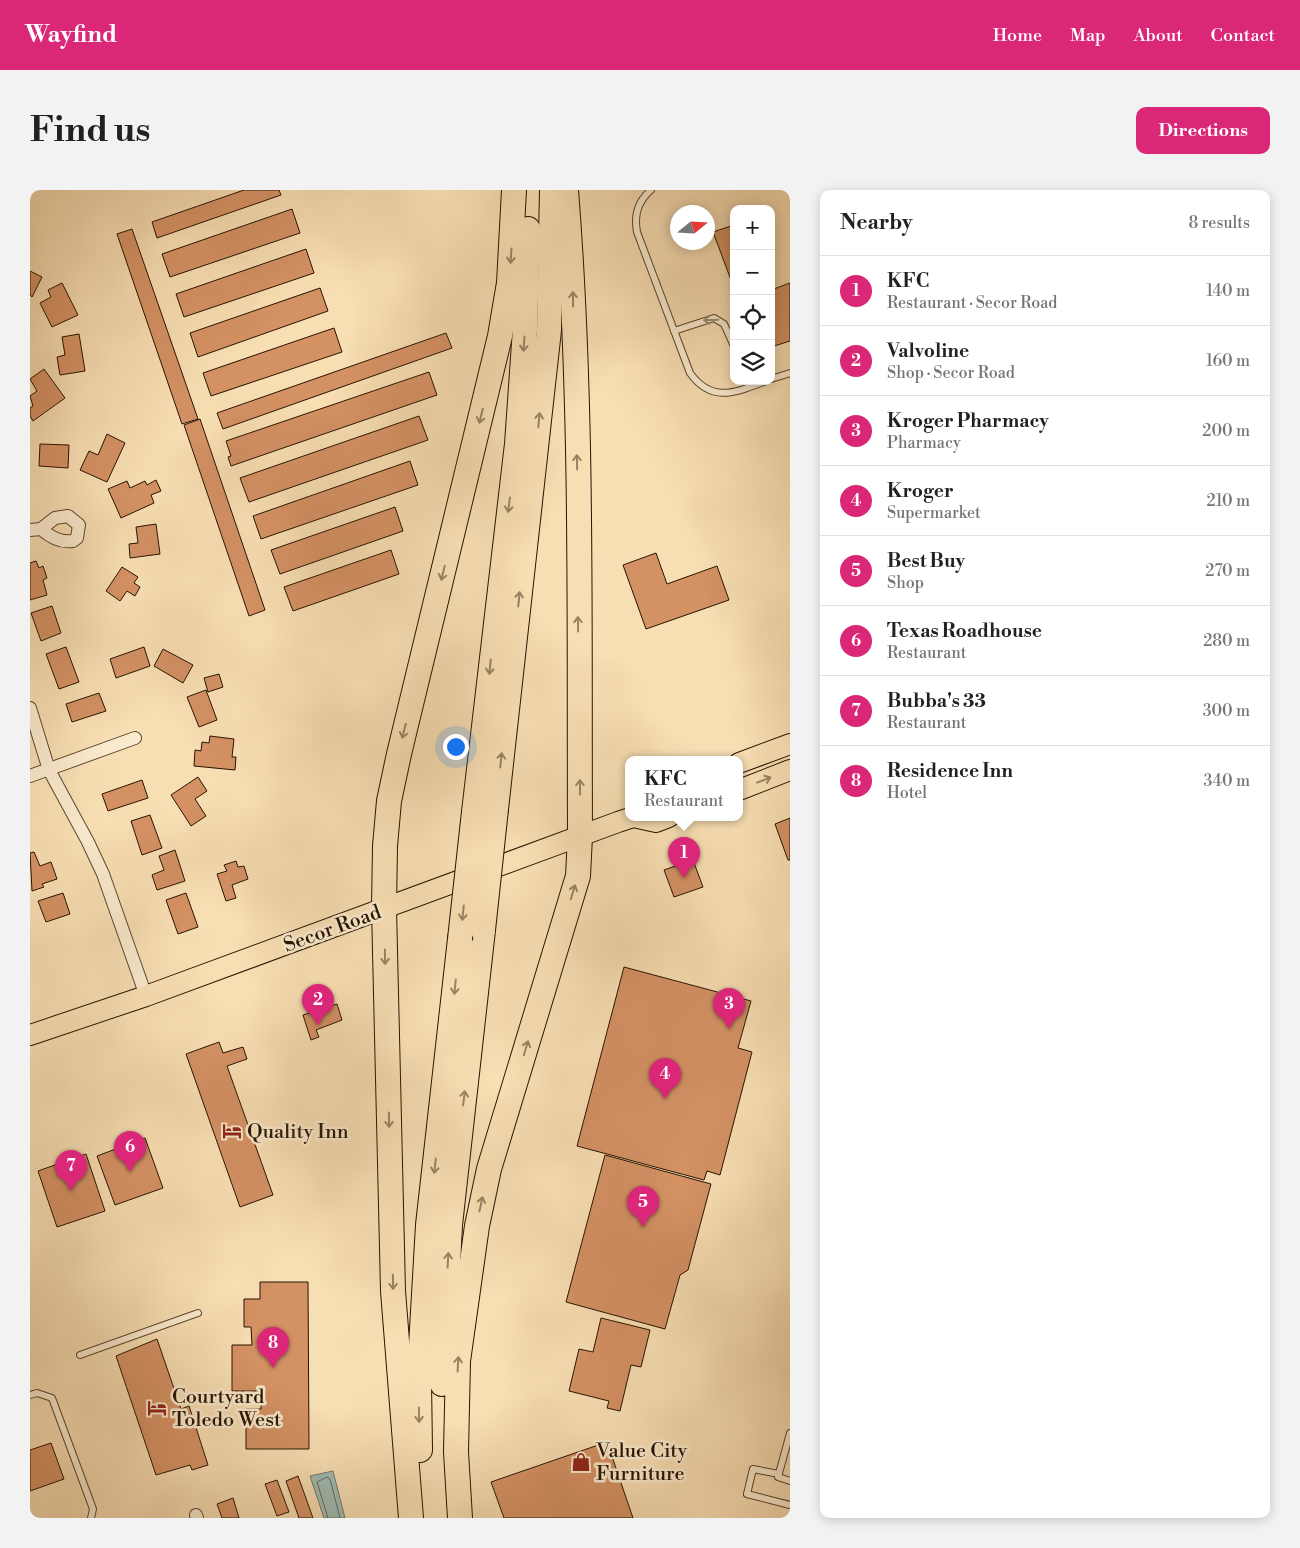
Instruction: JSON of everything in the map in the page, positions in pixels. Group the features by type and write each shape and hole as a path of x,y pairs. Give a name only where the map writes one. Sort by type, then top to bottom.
{"highway":[{"path":"411,1518 393,1291 384,908 385,846 389,801 500,336 509,283 514,190"},
{"path":"448,1518 442,1461 441,1365 449,1234 483,930 485,811 517,444 525,329 529,190"},
{"path":"424,1518 420,1446 421,1331 428,1225 460,939 485,811 549,330 552,190"},
{"path":"460,1518 456,1452 458,1361 476,1226 489,1169 578,876 580,836 576,427 573,274 566,190"}],"main road":[{"path":"743,762 790,744"},
{"path":"743,788 790,770"},
{"name":"Secor Road","path":"30,1035 146,996 625,820"}],"street":[{"path":"30,708 49,770 103,874 146,996"},
{"path":"30,776 135,738"}],"lane":[{"path":"651,190 641,202 636,224 690,373 702,387 725,394 746,385"},
{"path":"674,331 714,318 724,324 731,340"},
{"path":"775,379 790,373"},
{"path":"80,1355 198,1313"},
{"path":"30,1395 37,1393 52,1398 94,1509 91,1518"},
{"path":"790,1433 778,1477 790,1481"},
{"path":"779,1474 753,1469 747,1494 790,1505"}],"water":[{"path":"333,1471 345,1518 324,1518 310,1476"}],"building":[{"path":"244,190 279,190 281,195 157,238 152,222"},
{"path":"292,209 300,233 170,277 162,254"},
{"path":"730,226 730,277 715,237 715,231"},
{"path":"132,229 198,419 182,424 117,234"},
{"path":"306,249 314,273 184,317 176,294"},
{"path":"30,271 42,277 32,297 30,295"},
{"path":"62,283 78,315 52,327 40,303 51,297 48,290"},
{"path":"790,283 790,341 775,346 775,295 775,289"},
{"path":"320,288 328,311 198,357 190,333"},
{"path":"334,328 342,352 211,396 203,373"},
{"path":"446,333 452,348 223,429 217,413"},
{"path":"79,334 85,371 60,375 57,357 65,355 62,337"},
{"path":"44,369 65,398 33,421 30,416 30,408 33,406 30,396 37,391 30,379"},
{"path":"429,372 437,395 231,466 228,457 231,456 226,441"},
{"path":"419,416 428,440 249,502 240,478"},
{"path":"200,419 265,610 249,616 184,425"},
{"path":"107,434 125,443 107,482 80,470 89,451 98,455"},
{"path":"40,444 69,445 68,468 39,466"},
{"path":"410,461 418,485 261,539 253,516"},
{"path":"156,480 161,491 151,495 154,503 121,518 108,489 127,481 130,488 145,481 147,485"},
{"path":"395,507 403,531 280,574 271,550"},
{"path":"156,524 160,554 130,558 129,544 138,543 136,527"},
{"path":"391,550 399,574 293,611 284,587"},
{"path":"656,553 667,584 717,566 729,600 646,629 623,565"},
{"path":"36,561 39,568 43,566 47,578 43,580 47,595 30,600 30,563"},
{"path":"122,567 138,577 134,583 140,587 135,596 127,591 120,601 106,591"},
{"path":"52,606 61,633 41,641 31,613"},
{"path":"66,647 79,682 59,689 46,654"},
{"path":"144,647 150,666 116,678 110,659"},
{"path":"163,649 193,665 183,683 154,666"},
{"path":"219,674 223,687 208,692 204,678"},
{"path":"206,690 217,720 199,727 187,697"},
{"path":"99,693 106,711 72,722 66,704"},
{"path":"210,736 234,739 232,757 236,757 235,770 194,766 195,750 201,751 202,742 209,743"},
{"path":"198,777 207,791 195,799 206,816 191,826 171,795"},
{"path":"142,780 148,798 108,811 102,794"},
{"path":"150,815 162,848 142,855 131,821"},
{"path":"790,818 790,860 788,860 775,824"},
{"path":"175,850 185,881 157,890 152,875 164,870 159,856"},
{"path":"34,852 40,866 51,862 57,879 42,884 44,887 32,891 30,853"},
{"path":"693,860 703,887 674,897 664,870"},
{"path":"236,861 238,867 244,866 248,879 232,885 236,898 226,901 217,874 227,871 224,865"},
{"path":"63,893 70,914 46,922 38,901"},
{"path":"186,893 198,927 178,934 166,900"},
{"path":"624,967 751,1001 738,1048 752,1052 720,1175 707,1171 704,1180 577,1146"},
{"path":"337,1004 342,1020 316,1030 319,1037 311,1040 303,1015"},
{"name":"Quality Inn","path":"219,1042 223,1053 243,1047 247,1059 227,1066 273,1195 240,1207 186,1054"},
{"path":"145,1138 163,1188 115,1205 97,1156"},
{"path":"86,1154 105,1211 57,1227 38,1171"},
{"path":"605,1155 711,1184 688,1270 680,1275 665,1329 566,1302"},
{"path":"260,1282 308,1282 309,1449 246,1449 246,1409 261,1409 261,1391 232,1391 232,1345 252,1345 251,1327 244,1327 244,1299 260,1299"},
{"path":"601,1318 650,1330 641,1367 631,1365 620,1411 607,1408 609,1401 569,1391 579,1349 593,1352"},
{"name":"Courtyard Toledo West","path":"157,1339 181,1409 189,1406 208,1465 192,1470 190,1465 156,1475 116,1356"},
{"name":"Value City Furniture","path":"607,1442 633,1518 504,1518 491,1482"},
{"path":"51,1443 64,1479 30,1491 30,1450"},
{"path":"298,1476 313,1518 299,1518 286,1481"},
{"path":"277,1480 289,1512 277,1516 265,1484"},
{"path":"233,1498 239,1518 222,1518 217,1504"}],"place":[{"name":"KFC","path":"684,878"},
{"name":"Valvoline","path":"318,1025"},
{"name":"Kroger Pharmacy","path":"729,1029"},
{"name":"Kroger","path":"665,1099"},
{"name":"Quality Inn","path":"232,1131"},
{"name":"Texas Roadhouse","path":"130,1172"},
{"name":"Bubba's 33","path":"71,1191"},
{"name":"Best Buy","path":"643,1227"},
{"name":"Residence Inn","path":"273,1368"},
{"name":"Courtyard Toledo West","path":"157,1408"},
{"name":"Value City Furniture","path":"581,1462"}]}
